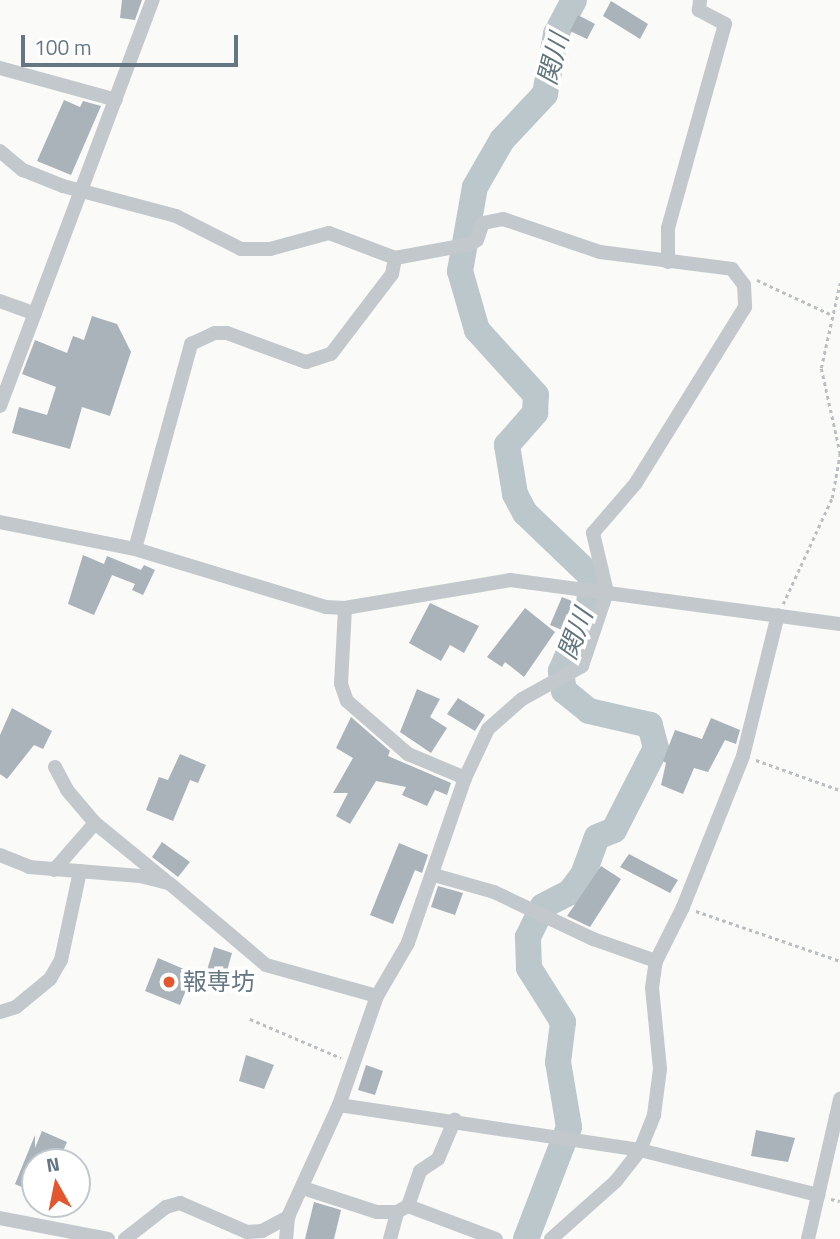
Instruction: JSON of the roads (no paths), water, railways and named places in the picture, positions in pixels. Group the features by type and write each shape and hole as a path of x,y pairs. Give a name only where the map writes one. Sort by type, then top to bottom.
{"street":[{"path":"0,406 4,384 35,314 153,0"},
{"path":"668,262 668,228 725,24 699,10 700,0"},
{"path":"0,68 116,100"},
{"path":"0,151 23,170 176,216 241,249 270,249 329,233 395,258 471,244 477,240 483,223 503,219 600,252 732,269 744,285 745,307 636,483 593,533 602,591 582,666 505,710 488,729 466,778 408,943 377,996 351,1062 339,1105 288,1217 286,1239"},
{"path":"135,549 191,344 215,333 227,333 306,362 331,354 392,274 395,258"},
{"path":"0,301 35,314"},
{"path":"0,522 135,549 294,600 345,608 510,580 580,587 840,624"},
{"path":"345,608 341,684 352,708 408,754 466,778"},
{"path":"551,1239 616,1181 640,1150 654,1115 660,1069 652,988 656,961 683,907 743,756 778,615"},
{"path":"55,767 67,790 95,823 266,965 377,996"},
{"path":"54,870 95,823"},
{"path":"0,855 29,867 169,883"},
{"path":"0,1012 16,1007 50,979 61,960 80,871"},
{"path":"434,875 531,908 548,918 656,961"},
{"path":"808,1239 840,1099"},
{"path":"339,1105 455,1119 640,1150 818,1195"},
{"path":"390,1239 420,1171 438,1159 455,1119"},
{"path":"303,1188 377,1212 402,1209 496,1239"},
{"path":"125,1239 166,1207 180,1203 247,1232 262,1231 288,1217"},
{"path":"0,1218 108,1239"}],"waterway":[{"name":"関川","path":"526,1239 569,1127 558,1062 563,1022 529,968 528,937 543,906 570,892 583,875 597,837 614,830 656,748 650,725 589,711 564,691 561,671 589,606 591,576 525,513 515,494 507,445 535,413 536,395 477,330 460,271 475,187 502,140 545,94 556,34 574,0"}],"place":[{"name":"報専坊","path":"169,982"}]}
